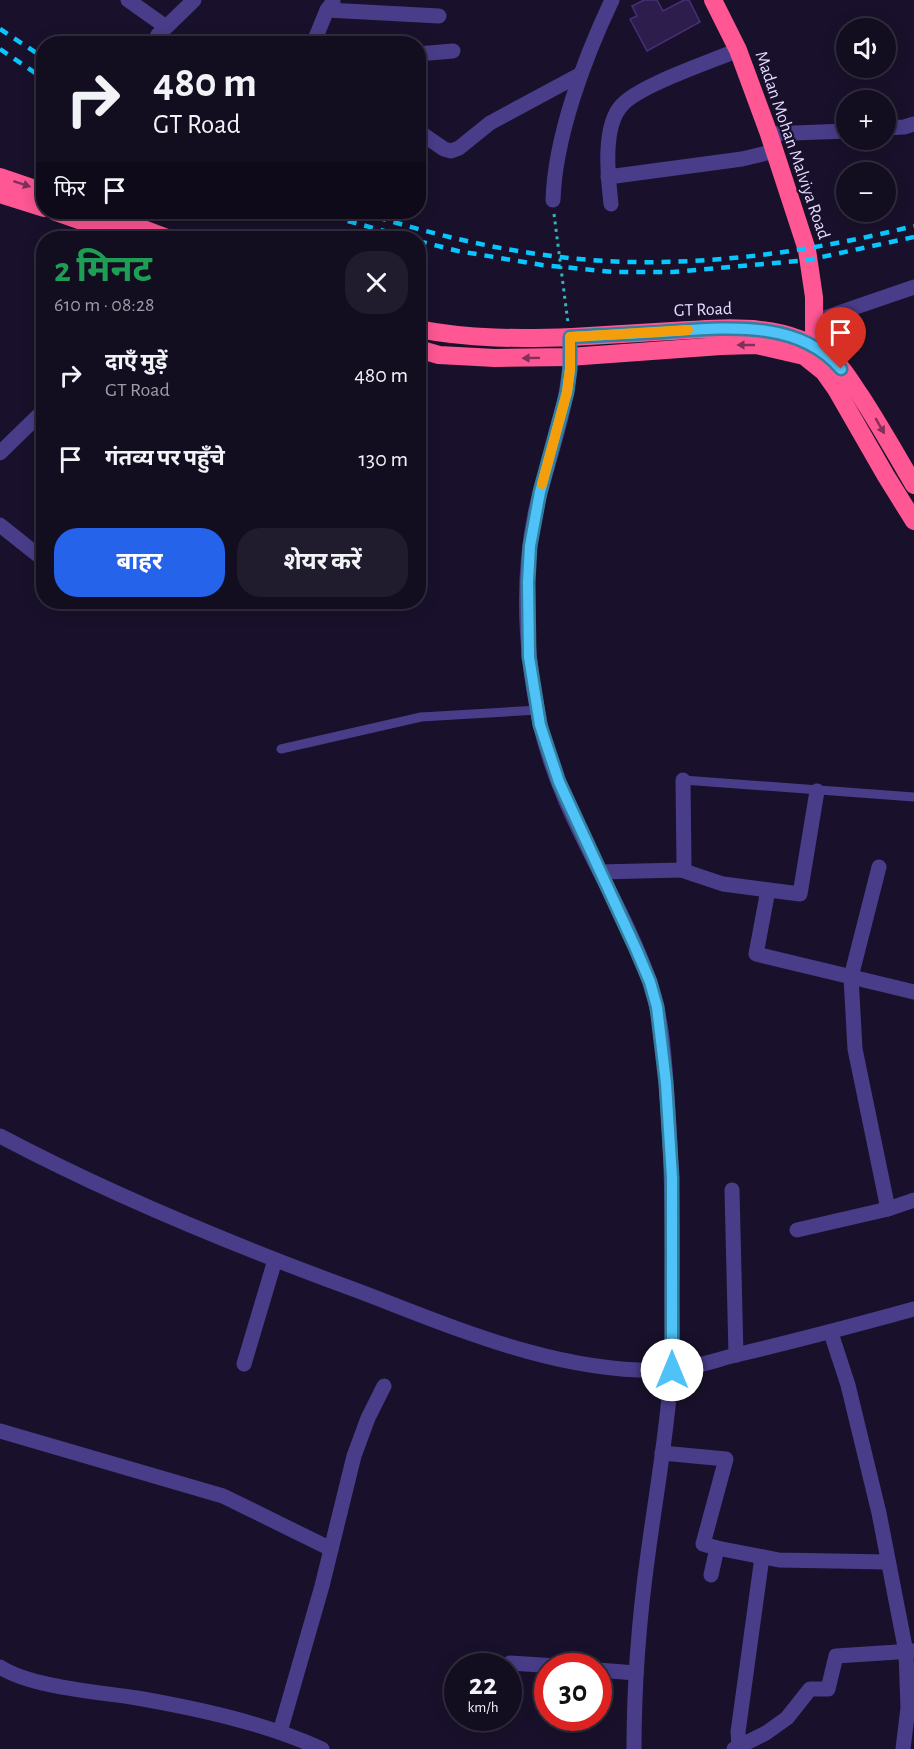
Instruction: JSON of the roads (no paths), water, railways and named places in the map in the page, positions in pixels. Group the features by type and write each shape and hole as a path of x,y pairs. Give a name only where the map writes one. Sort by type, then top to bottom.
{"highway":[{"name":"Madan Mohan Malviya Road","path":"713,0 738,50 772,142 807,250 815,321 809,351"},
{"path":"0,177 36,189"},
{"path":"0,194 36,205"},
{"path":"86,219 114,231"},
{"path":"117,219 148,231"},
{"name":"GT Road","path":"426,331 488,338 570,337 738,328 795,338 809,351"},
{"name":"GT Road","path":"426,351 439,355 495,358 569,357 756,345 809,351 831,358 850,381 914,484"},
{"path":"809,351 836,389 914,521"}],"street":[{"path":"128,0 166,27"},
{"path":"157,36 194,0"},
{"path":"553,200 553,186 563,135 594,38 612,0"},
{"path":"317,36 331,5 439,16"},
{"path":"611,204 608,177 610,128 620,106 636,93 738,50"},
{"path":"426,53 453,51"},
{"path":"426,137 444,149 451,151 459,148 490,123 581,74"},
{"path":"896,127 914,124"},
{"path":"608,177 742,159 772,142 836,132"},
{"path":"815,321 914,286"},
{"path":"570,337 567,392 540,492 530,546 529,657 547,750 559,782 650,982 662,1031 673,1223 672,1370 645,1576 636,1673 634,1749"},
{"path":"0,453 36,418"},
{"path":"0,525 36,554"},
{"path":"681,870 684,865 683,780"},
{"path":"600,872 681,870 723,884 800,894 817,791"},
{"path":"879,867 851,977 855,1049 888,1209"},
{"path":"768,890 756,954 914,992"},
{"path":"0,1136 139,1202 275,1260 424,1316 539,1355 637,1370 672,1370 831,1333 914,1309"},
{"path":"732,1190 736,1355"},
{"path":"797,1230 888,1209 914,1200"},
{"path":"244,1364 275,1260"},
{"path":"831,1333 848,1385 910,1651 908,1708 903,1749"},
{"path":"280,1732 322,1586 354,1456 368,1418 384,1386"},
{"path":"0,1431 223,1496 331,1549"},
{"path":"662,1453 726,1459 703,1544 779,1560 888,1562"},
{"path":"711,1575 717,1548"},
{"path":"736,1747 762,1557"},
{"path":"736,1747 766,1733 787,1718 810,1689 828,1689 836,1656 910,1651"},
{"path":"0,1667 27,1679 232,1718 280,1732 322,1749"},
{"path":"612,1671 636,1673"}],"lane":[{"path":"281,749 421,717 538,710"},
{"path":"683,780 914,797"}],"railway":[{"path":"0,29 36,53"},
{"path":"0,49 36,74"},
{"path":"341,219 384,231"},
{"path":"384,219 425,231"},
{"path":"426,231 504,249 552,256 643,262 734,258 780,252 914,226"},
{"path":"426,243 458,251 542,265 613,272 673,272 808,260 914,237"}]}
